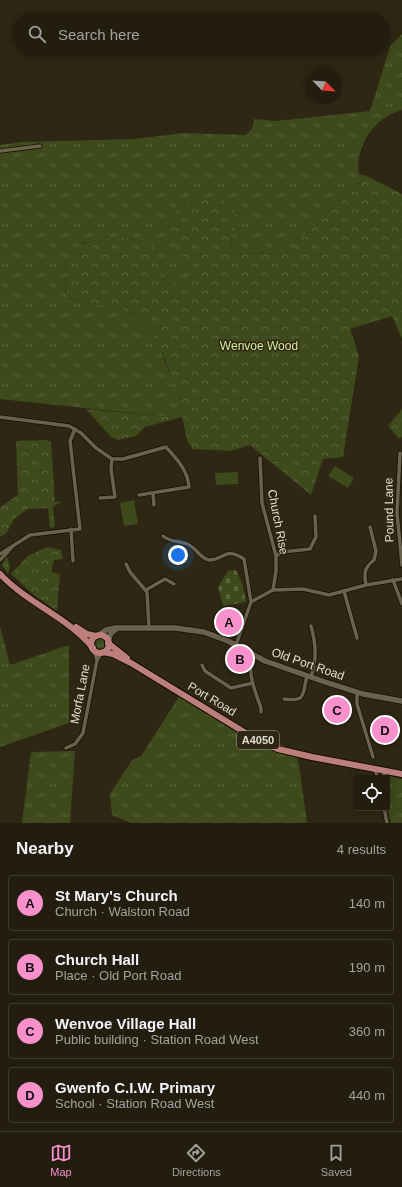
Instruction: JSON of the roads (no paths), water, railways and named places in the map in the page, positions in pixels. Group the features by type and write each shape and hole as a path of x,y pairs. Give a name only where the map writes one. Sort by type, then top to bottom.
{"main road":[{"name":"Port Road","path":"0,574 29,600 65,623 87,634 104,636 108,642 131,662 263,742 294,753 402,774"},
{"name":"Port Road","path":"65,623 93,649 131,662"},
{"path":"93,649 92,642 98,636"},
{"path":"103,652 108,648 108,642"}],"street":[{"path":"0,151 40,146"},
{"path":"0,418 69,426 81,433 96,448 112,459 123,459 166,447 179,462 188,477 189,487 139,495"},
{"path":"0,554 30,535 80,529 70,441 75,429"},
{"name":"Pound Lane","path":"400,453 397,513 402,565"},
{"name":"Church Rise","path":"260,458 262,503 276,556 276,571 273,590"},
{"path":"100,498 115,497 111,469 112,459"},
{"path":"152,493 154,505"},
{"path":"276,556 282,552 310,549 316,537 315,516"},
{"path":"366,585 364,574 366,566 374,560 376,551 370,527"},
{"path":"71,529 73,561"},
{"path":"163,536 175,542 188,544 206,559 210,560 227,553 234,553 244,559 251,602 236,645"},
{"path":"0,560 12,547"},
{"path":"126,564 130,572 146,590 148,599 149,628"},
{"path":"146,590 165,579 174,584"},
{"path":"251,602 273,590 303,589 329,595 366,585 402,579"},
{"path":"393,580 402,604"},
{"path":"344,591 357,638"},
{"path":"284,699 295,700 300,699 303,696 309,676 315,664 316,654 311,626"},
{"name":"Old Port Road","path":"98,636 106,630 116,629 184,628 204,632 236,645 254,655 309,676 357,692 402,701"},
{"path":"108,642 111,634 116,629"},
{"name":"Morfa Lane","path":"93,649 97,660"},
{"name":"Morfa Lane","path":"66,748 75,744 83,733 97,660 103,652"},
{"path":"254,655 250,665 253,682 261,708 260,712"},
{"path":"202,665 205,670 231,688 253,682"},
{"path":"357,692 357,704 373,757"},
{"path":"375,769 378,775"},
{"path":"382,775 387,771"},
{"path":"385,811 387,823"}],"place":[{"name":"St Mary's Church","path":"229,622"},
{"name":"Church Hall","path":"240,659"},
{"name":"Wenvoe Village Hall","path":"337,710"},
{"name":"Gwenfo C.I.W. Primary","path":"385,730"}],"park label":[{"name":"Wenvoe Wood","path":"259,346"}]}
